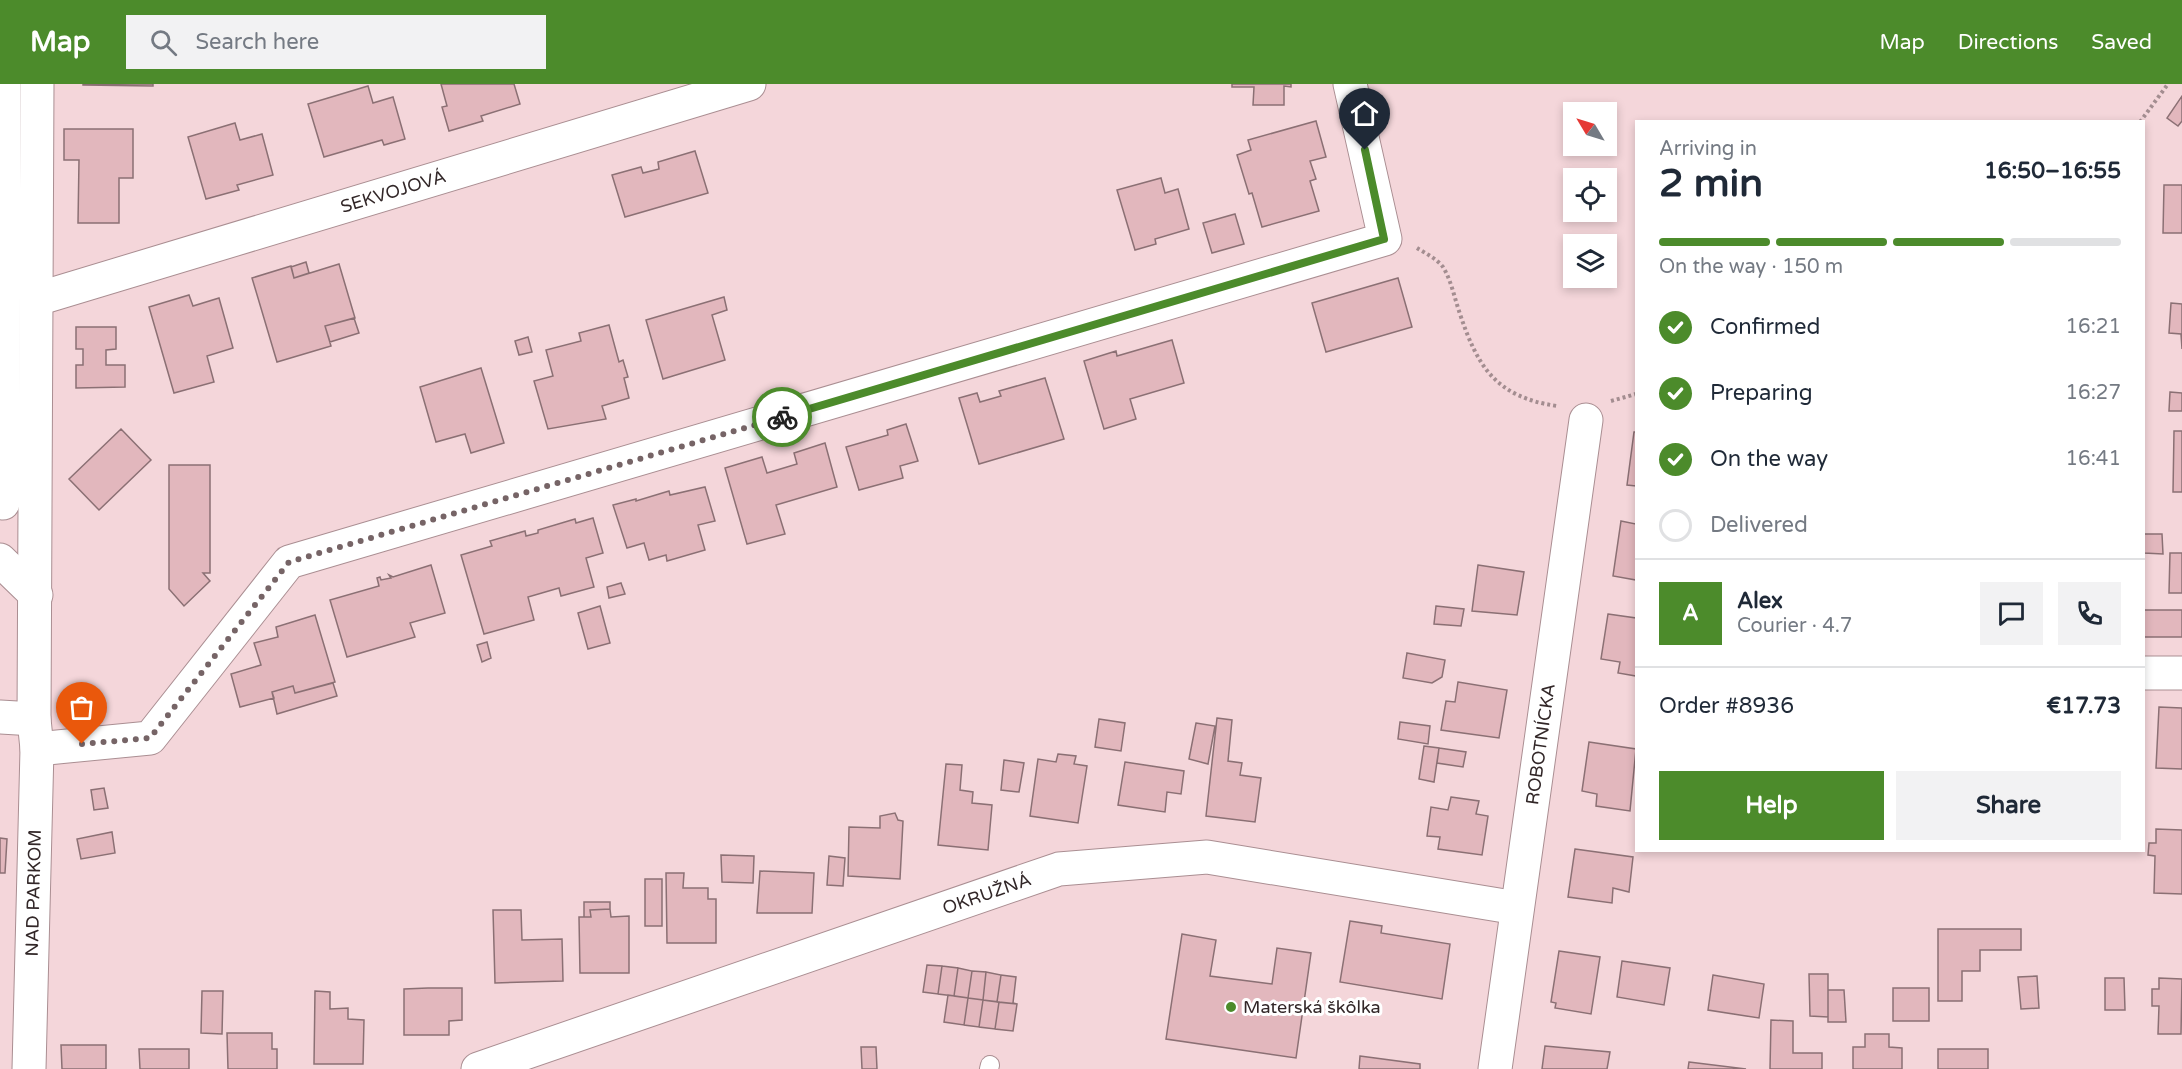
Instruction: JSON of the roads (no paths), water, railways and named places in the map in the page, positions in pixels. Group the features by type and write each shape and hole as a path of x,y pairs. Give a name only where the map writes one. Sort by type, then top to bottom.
{"street":[{"path":"4,84 1,502 36,536"},
{"name":"NAD PARKOM","path":"29,1069 36,734 37,84"},
{"name":"SEKVOJOVÁ","path":"37,299 749,84"},
{"path":"0,717 36,734 150,738 289,562 1384,239 1350,84"},
{"name":"ROBOTNÍCKA","path":"1495,1069 1586,420"},
{"path":"0,560 36,596"},
{"path":"2145,673 2182,673"},
{"name":"OKRUŽNÁ","path":"478,1069 1059,869 1207,857 1517,908"}],"place":[{"name":"Materská škôlka","path":"1231,1007"}]}
